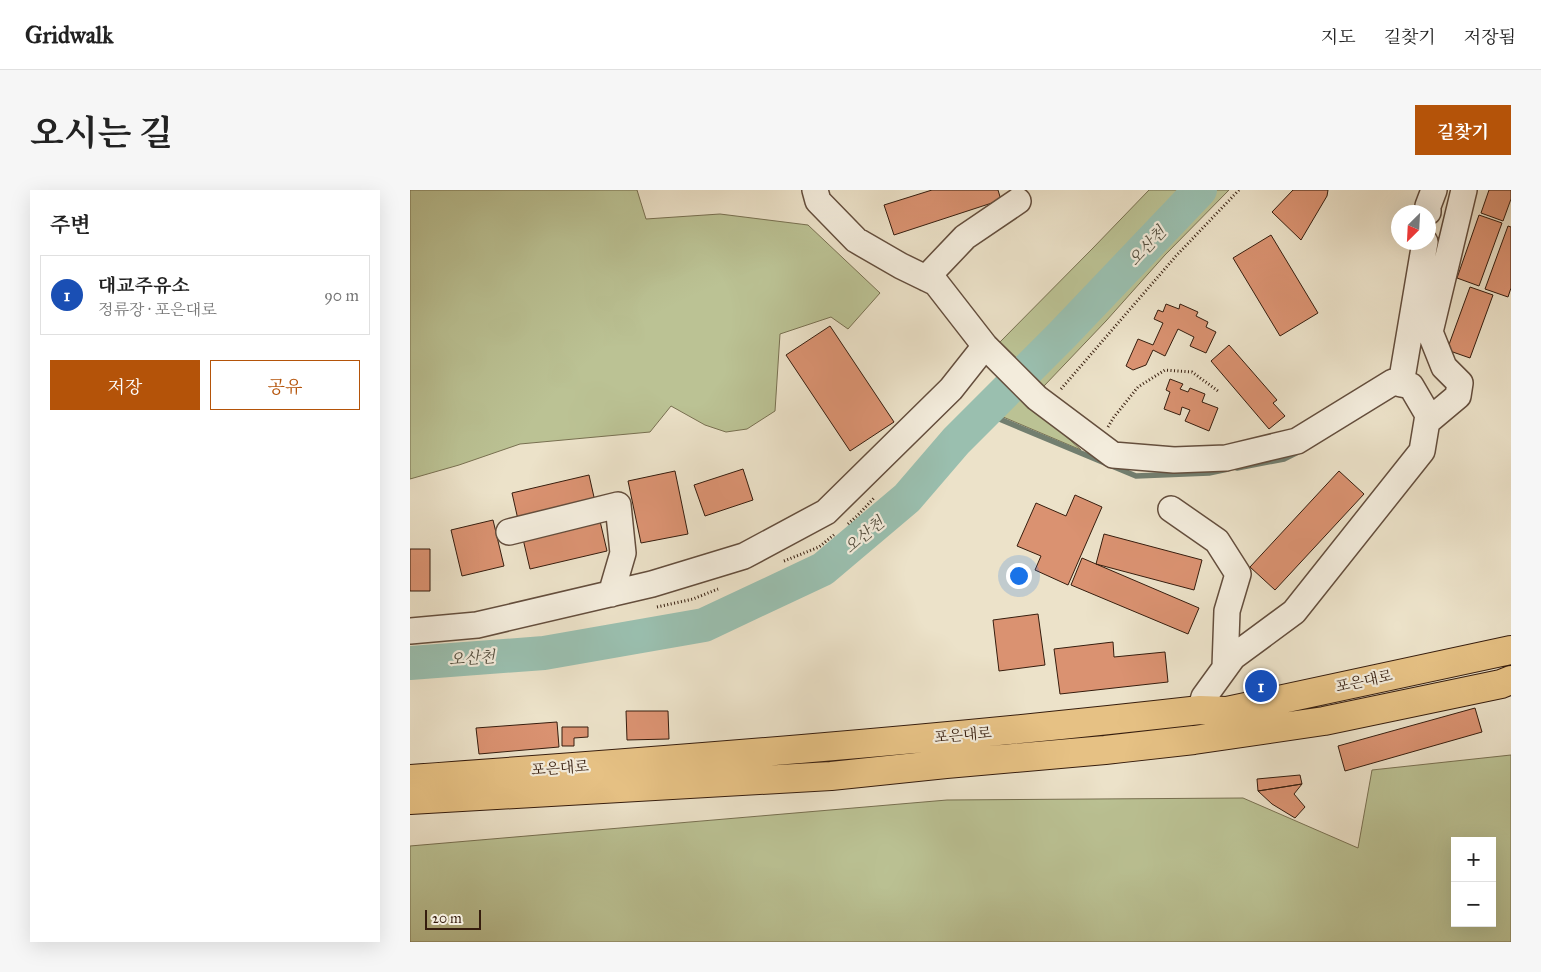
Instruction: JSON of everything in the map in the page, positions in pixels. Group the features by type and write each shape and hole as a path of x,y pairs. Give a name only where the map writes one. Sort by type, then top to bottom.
{"highway":[{"name":"포은대로","path":"410,779 706,758 1033,729 1200,710 1227,711 1511,650"},
{"name":"포은대로","path":"410,800 831,776 1105,750 1194,740 1324,721 1501,684 1511,680"},
{"path":"410,817 604,788"}],"street":[{"path":"815,190 818,201 856,240 901,266 936,283 986,346 1042,402 1113,455 1174,460 1226,458 1297,441 1397,383 1411,386 1428,415 1422,451 1294,612 1233,657 1204,697 1200,710"},
{"path":"1428,205 1434,190"},
{"path":"1427,422 1458,396 1460,383 1444,367 1430,332 1464,190"},
{"path":"926,278 965,237 1018,201"},
{"path":"1397,383 1423,250"},
{"path":"410,630 477,625 652,584 744,556 826,512 951,389 986,346"},
{"path":"509,532 618,505 623,553 611,594"},
{"path":"1171,509 1217,541 1238,574 1227,612 1226,667"}],"path":[{"path":"1042,402 1239,190"},
{"path":"1099,445 1114,417 1138,387 1166,370 1192,372 1218,391"}],"green space":[{"path":"410,190 637,190 646,219 720,214 808,225 880,293 848,329 831,317 780,334 775,411 747,429 726,432 705,425 671,406 650,432 520,444 459,465 410,479"},
{"path":"1149,190 1194,190 1024,365 1000,342"},
{"path":"1205,190 1229,190 1165,255 1044,386 1032,375"},
{"path":"1013,388 1081,450 989,411"},
{"path":"1511,755 1511,942 410,942 410,846 947,800 1243,798 1358,848 1372,770"}],"building":[{"path":"932,190 998,190 1001,200 894,235 884,205"},
{"path":"1293,190 1328,190 1327,196 1301,240 1272,212"},
{"path":"1489,190 1511,190 1511,199 1503,221 1481,213"},
{"path":"1479,215 1502,223 1479,286 1457,278"},
{"path":"1508,226 1511,227 1511,288 1508,297 1485,289"},
{"path":"1271,235 1318,313 1280,336 1233,258"},
{"path":"1470,287 1493,295 1470,358 1447,350"},
{"path":"1166,304 1179,309 1180,304 1198,312 1196,316 1208,322 1206,327 1216,332 1206,353 1190,346 1194,337 1178,329 1165,356 1153,350 1146,365 1133,370 1126,366 1138,339 1153,345 1163,323 1154,319 1158,310 1163,312"},
{"path":"830,326 894,422 850,451 786,355"},
{"path":"1229,345 1277,400 1273,403 1285,416 1269,429 1211,361"},
{"path":"1170,379 1183,384 1180,389 1188,392 1190,388 1205,394 1202,402 1218,408 1209,431 1185,421 1190,410 1182,407 1180,415 1164,409 1170,392 1166,390"},
{"path":"743,469 753,500 705,516 694,485"},
{"path":"675,471 688,534 641,543 628,481"},
{"path":"1339,471 1364,494 1275,590 1250,567"},
{"path":"589,475 596,506 519,524 512,493"},
{"path":"1075,495 1102,507 1068,585 1035,570 1041,556 1017,546 1036,503 1066,516"},
{"path":"493,520 504,566 462,576 451,530"},
{"path":"600,521 607,551 530,569 523,539"},
{"path":"1104,534 1202,560 1194,590 1096,564"},
{"path":"410,549 430,549 430,591 410,591"},
{"path":"1082,558 1199,608 1188,634 1071,585"},
{"path":"1038,614 1045,665 999,671 993,620"},
{"path":"1113,642 1114,657 1165,652 1168,682 1060,694 1054,649"},
{"path":"1475,708 1482,732 1345,771 1338,746"},
{"path":"626,711 668,711 669,739 627,740"},
{"path":"557,722 559,747 479,754 476,728"},
{"path":"562,727 588,727 588,737 574,738 574,746 562,746"},
{"path":"1300,775 1302,784 1258,791 1257,779"},
{"path":"1302,784 1294,794 1305,807 1295,818 1272,804 1258,791"}],"waterway":[{"name":"오산천","path":"410,663 544,653 704,625 823,569 907,498 956,441 1062,335 1200,190"},
{"path":"985,413 1136,476 1209,473 1228,469"},
{"path":"1237,468 1284,459 1298,452"}],"place":[{"name":"대교주유소","path":"1261,686"}]}
